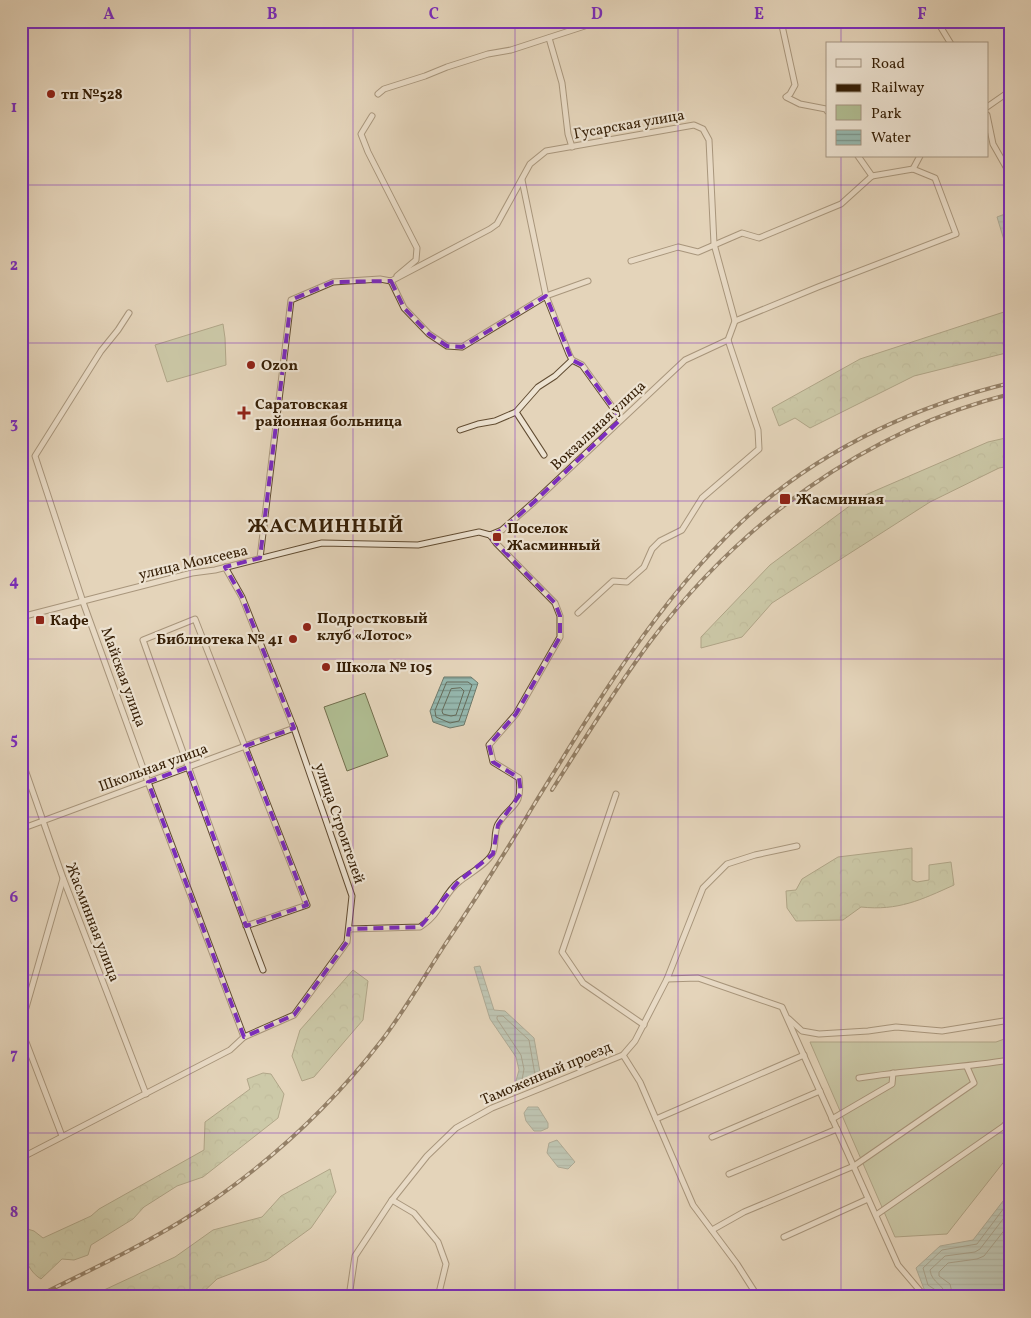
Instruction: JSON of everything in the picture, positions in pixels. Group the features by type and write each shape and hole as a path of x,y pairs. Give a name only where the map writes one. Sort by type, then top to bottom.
{"street":[{"path":"378,94 384,89 425,76 447,66 488,54 511,50 600,21"},
{"path":"781,21 795,85 786,97 800,104 826,109"},
{"path":"937,21 950,42"},
{"path":"549,38 562,83 568,134 572,147"},
{"path":"988,106 1010,91"},
{"path":"372,116 361,134 368,152 417,248 416,260 391,282"},
{"path":"988,120 993,144 1010,174"},
{"name":"Гусарская улица","path":"522,180 530,164 546,151 694,125 703,129 709,140 714,244"},
{"path":"859,158 872,176"},
{"path":"914,169 919,158"},
{"path":"632,261 678,247 698,252 742,233 759,238 841,204 872,176 914,169 935,178 956,234 735,321"},
{"path":"391,282 497,224 522,180"},
{"path":"522,180 546,296 572,360 582,365 621,419"},
{"path":"578,613 613,581 627,582 644,568 652,549 660,541 682,530 702,498 759,449 758,430 728,340 735,321 714,244"},
{"path":"260,558 291,300 333,282 380,278 391,282 404,308 429,334 447,346 462,347 546,296 588,280"},
{"name":"Майская улица","path":"129,314 101,350 35,456 83,602 148,782 244,1036"},
{"name":"Вокзальная улица","path":"490,535 502,530 534,502 685,360 728,340"},
{"path":"460,430 495,421 516,412 538,387 555,376 572,360"},
{"path":"516,412 544,455"},
{"name":"улица Моисеева","path":"21,617 192,573 225,567 322,543 418,544 479,532 490,535"},
{"path":"349,929 420,928 432,917 459,881 474,872 493,854 494,838 498,825 514,806 521,793 519,778 493,762 489,745 516,714 560,637 560,616 556,603 490,535"},
{"name":"улица Строителей","path":"21,1158 230,1050 244,1036 294,1015 347,942 352,896 294,728 242,596 225,567"},
{"path":"246,926 307,905 195,619 143,640 188,767 246,926 263,970"},
{"name":"Школьная улица","path":"21,829 294,728"},
{"name":"Жасминная улица","path":"21,758 63,878 146,1094"},
{"path":"616,794 562,952 583,983 644,1025"},
{"name":"Таможенный проезд","path":"349,1297 355,1256 392,1200 427,1156 456,1128 492,1108 623,1055 635,1041 667,979 703,888 727,864 755,855 797,846"},
{"path":"62,1136 21,1027 63,878"},
{"path":"667,979 698,978 782,1007 898,1265 921,1292 928,1297"},
{"path":"787,1018 802,1031 819,1034 896,1027 942,1030 1010,1020"},
{"path":"623,1055 640,1082 693,1205 758,1297"},
{"path":"656,1119 804,1055"},
{"path":"859,1078 893,1073 967,1067 1010,1060"},
{"path":"712,1230 744,1212 854,1166 974,1083 967,1067"},
{"path":"832,1118 892,1084 893,1073"},
{"path":"712,1137 820,1091"},
{"path":"876,1215 1004,1126 1010,1119"},
{"path":"729,1174 837,1129"},
{"path":"784,1237 868,1199"},
{"path":"392,1200 414,1213 438,1242 446,1264 438,1297"}],"highlighted area":[{"path":"391,281 404,308 429,334 447,346 462,347 546,296 572,360 582,365 621,419 534,502 502,530 489,536 555,603 560,616 560,637 516,714 489,745 493,762 519,778 521,793 498,825 493,854 459,881 420,927 349,929 347,942 294,1015 244,1037 148,782 188,767 246,926 307,905 245,746 294,728 242,597 225,567 260,558 291,300 333,282"}],"green space":[{"path":"1010,310 1010,352 914,376 810,428 795,418 779,426 772,408 860,359"},
{"path":"223,324 226,365 167,382 155,345"},
{"path":"1010,437 1010,466 999,468 930,502 772,603 742,637 701,648 701,637 770,565 863,496 988,442"},
{"path":"365,693 388,756 347,771 324,707"},
{"path":"912,848 912,880 917,882 929,880 929,865 951,862 954,885 920,900 898,906 861,907 843,920 796,921 787,908 786,891 796,890 802,879 838,857"},
{"path":"353,970 368,981 363,1020 314,1077 302,1081 292,1056 300,1030"},
{"path":"1010,1037 1010,1154 947,1234 895,1237 810,1042 996,1042"},
{"path":"263,1073 271,1074 284,1094 278,1118 203,1177 177,1186 144,1207 133,1219 91,1245 88,1255 74,1260 62,1259 41,1279 35,1275 27,1263 21,1227 34,1231 43,1238 91,1216 99,1209 204,1150 205,1122 250,1089 247,1079"},
{"path":"330,1169 336,1192 311,1228 267,1260 217,1279 198,1297 89,1297 175,1257 213,1230 262,1217 281,1196"}],"water":[{"path":"1010,212 1010,248 1004,240 997,217"},
{"path":"444,677 471,677 478,683 464,725 450,728 433,722 430,711"},
{"path":"480,966 494,1010 505,1011 534,1038 541,1078 531,1085 514,1088 519,1070 516,1057 490,1019 474,967"},
{"path":"528,1107 538,1107 548,1123 548,1128 534,1131 526,1121 524,1113"},
{"path":"557,1140 575,1162 568,1169 558,1167 547,1153 549,1143"},
{"path":"1010,1192 1010,1297 938,1297 924,1289 916,1268 940,1246 973,1240"}],"railway":[{"path":"36,1297 147,1241 211,1202 290,1139 315,1116 361,1066 399,1017 492,873 584,724 636,646 693,573 724,539 758,507 785,485 815,465 876,430 942,403 1010,383"},
{"path":"552,790 612,696 650,642 685,599 724,558 765,521 809,487 856,457 905,432 956,410 1010,394"}],"place":[{"name":"тп №528","path":"51,94"},
{"name":"Ozon","path":"251,365"},
{"name":"Саратовская районная больница","path":"244,413"},
{"name":"Жасминная","path":"785,499"},
{"name":"Поселок Жасминный","path":"497,537"},
{"name":"Кафе","path":"40,620"},
{"name":"Подростковый клуб «Лотос»","path":"307,627"},
{"name":"Библиотека № 41","path":"293,639"},
{"name":"Школа № 105","path":"326,667"}],"district":[{"name":"ЖАСМИННЫЙ","path":"326,525"}]}
